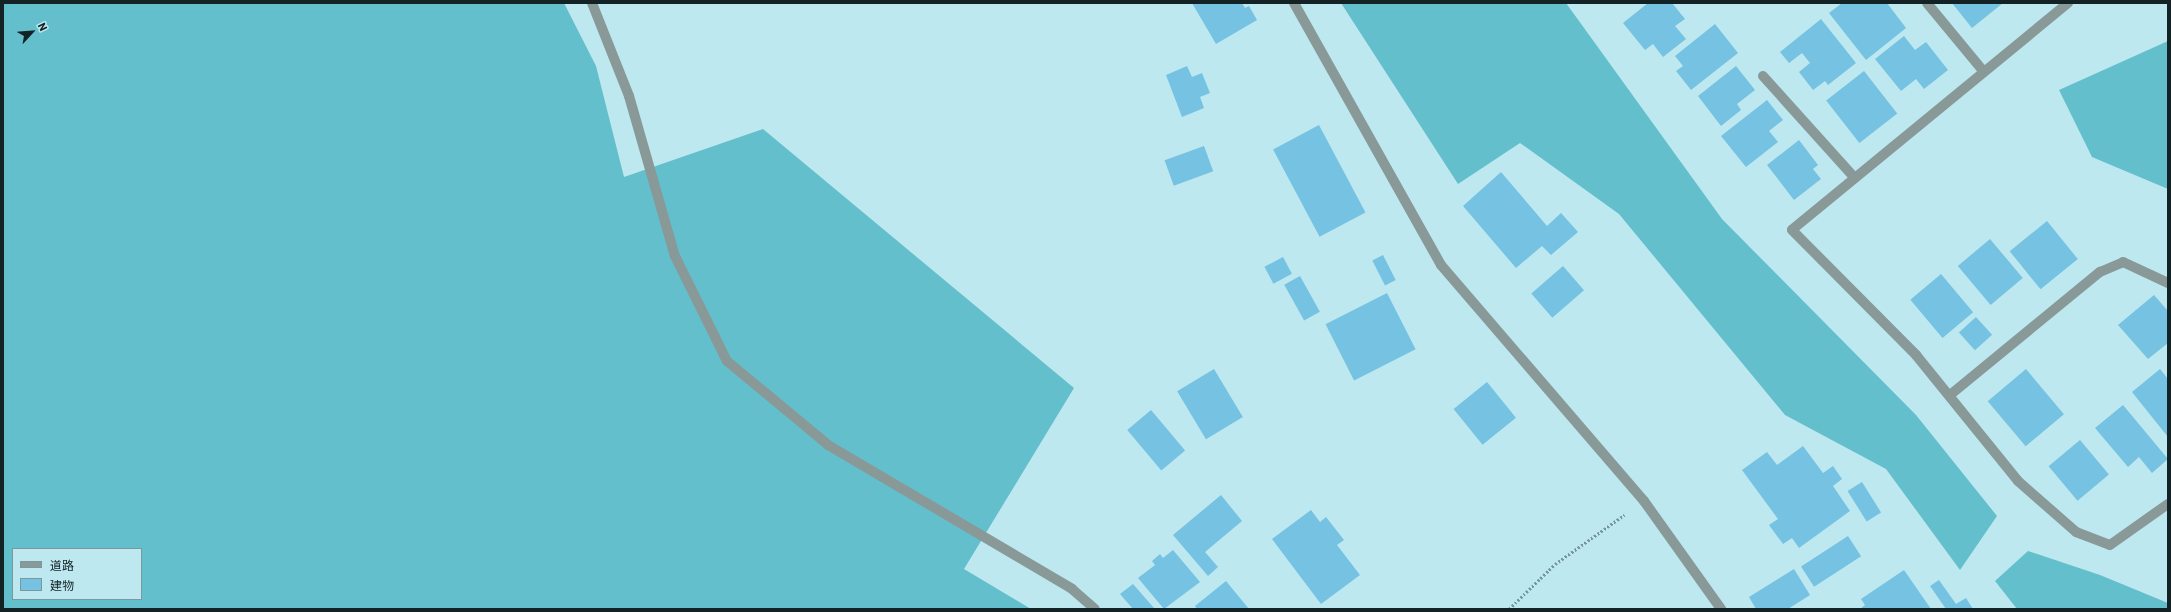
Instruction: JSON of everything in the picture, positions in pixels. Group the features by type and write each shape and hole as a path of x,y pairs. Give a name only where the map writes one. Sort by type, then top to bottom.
{"street":[{"path":"592,3 630,96 675,256 726,361 828,446 1072,589 1095,609"},
{"path":"1294,3 1441,265 1644,501 1721,609"},
{"path":"1927,3 1984,72"},
{"path":"2068,3 1792,230 1916,355 1950,395 2018,481 2076,532 2110,545 2168,504"},
{"path":"1763,76 1855,178"},
{"path":"1950,395 2100,272 2123,262 2168,283"}],"path":[{"path":"1509,609 1555,564 1644,501"}],"shaded area":[{"path":"3,3 564,3 596,66 624,177 763,129 1074,388 964,569 1031,609 3,609"},
{"path":"1341,3 1566,3 1722,219 1916,415 1997,516 1960,570 1886,469 1785,415 1619,214 1520,143 1458,184"},
{"path":"2168,41 2168,189 2092,157 2059,90"},
{"path":"2028,551 2100,575 2168,603 2168,609 2017,609 1995,581"}],"building":[{"path":"1192,3 1242,3 1245,8 1249,6 1257,20 1216,44"},
{"path":"1648,3 1672,3 1685,19 1675,26 1686,39 1663,57 1653,44 1645,50 1623,23"},
{"path":"1842,3 1887,3 1906,28 1866,60 1829,13"},
{"path":"1952,3 2003,3 1972,28"},
{"path":"1821,19 1856,63 1828,85 1825,81 1813,90 1799,72 1810,63 1802,53 1789,63 1780,52"},
{"path":"1715,24 1738,53 1691,90 1676,71 1683,66 1675,56"},
{"path":"1904,36 1915,50 1926,42 1948,70 1924,89 1916,79 1901,91 1875,59"},
{"path":"1187,66 1192,77 1202,73 1210,93 1200,97 1204,108 1182,117 1166,75"},
{"path":"1736,66 1755,90 1737,104 1741,110 1721,126 1698,96"},
{"path":"1864,71 1897,114 1859,143 1826,101"},
{"path":"1767,100 1783,120 1769,131 1778,142 1746,167 1721,136"},
{"path":"1319,125 1365,212 1320,237 1273,149"},
{"path":"1799,140 1818,165 1813,169 1821,179 1794,200 1767,165"},
{"path":"1204,146 1213,171 1174,186 1165,160"},
{"path":"1501,172 1547,226 1561,213 1578,232 1551,255 1542,246 1516,268 1463,206"},
{"path":"2047,221 2078,259 2041,289 2010,251"},
{"path":"1990,239 2023,278 1991,305 1958,266"},
{"path":"1383,255 1396,280 1385,285 1372,260"},
{"path":"1283,257 1292,274 1273,284 1264,267"},
{"path":"1563,266 1584,290 1552,318 1531,294"},
{"path":"1941,274 1973,312 1942,338 1910,300"},
{"path":"1300,276 1320,312 1304,321 1284,285"},
{"path":"1387,293 1416,349 1354,380 1326,324"},
{"path":"2154,295 2168,311 2168,343 2148,359 2118,325"},
{"path":"1976,317 1992,335 1975,350 1959,332"},
{"path":"1214,369 1243,417 1206,439 1177,391"},
{"path":"2026,369 2064,414 2026,446 1988,401"},
{"path":"2160,369 2168,379 2168,437 2132,392"},
{"path":"1487,382 1516,418 1483,445 1454,409"},
{"path":"2123,405 2168,459 2152,473 2139,457 2128,467 2095,428"},
{"path":"1151,410 1185,451 1161,471 1127,430"},
{"path":"2080,440 2109,474 2078,501 2049,466"},
{"path":"1803,446 1823,473 1833,466 1842,479 1833,486 1850,511 1799,548 1792,538 1783,544 1769,525 1778,519 1742,470 1767,452 1777,465"},
{"path":"1862,482 1881,513 1867,522 1848,491"},
{"path":"1221,495 1242,521 1205,552 1218,567 1208,576 1173,535"},
{"path":"1311,510 1320,522 1326,517 1344,540 1337,545 1360,575 1321,604 1272,539"},
{"path":"1848,536 1861,556 1814,587 1801,566"},
{"path":"1173,550 1200,582 1164,609 1138,578 1155,565 1152,561 1160,554 1163,558"},
{"path":"1794,569 1810,595 1788,609 1756,609 1749,597"},
{"path":"1904,570 1931,609 1860,609 1865,605 1861,599"},
{"path":"1939,580 1956,604 1966,598 1973,609 1946,609 1930,586"},
{"path":"1226,581 1249,609 1197,609 1195,606"},
{"path":"1133,584 1154,608 1133,609 1120,594"}]}
